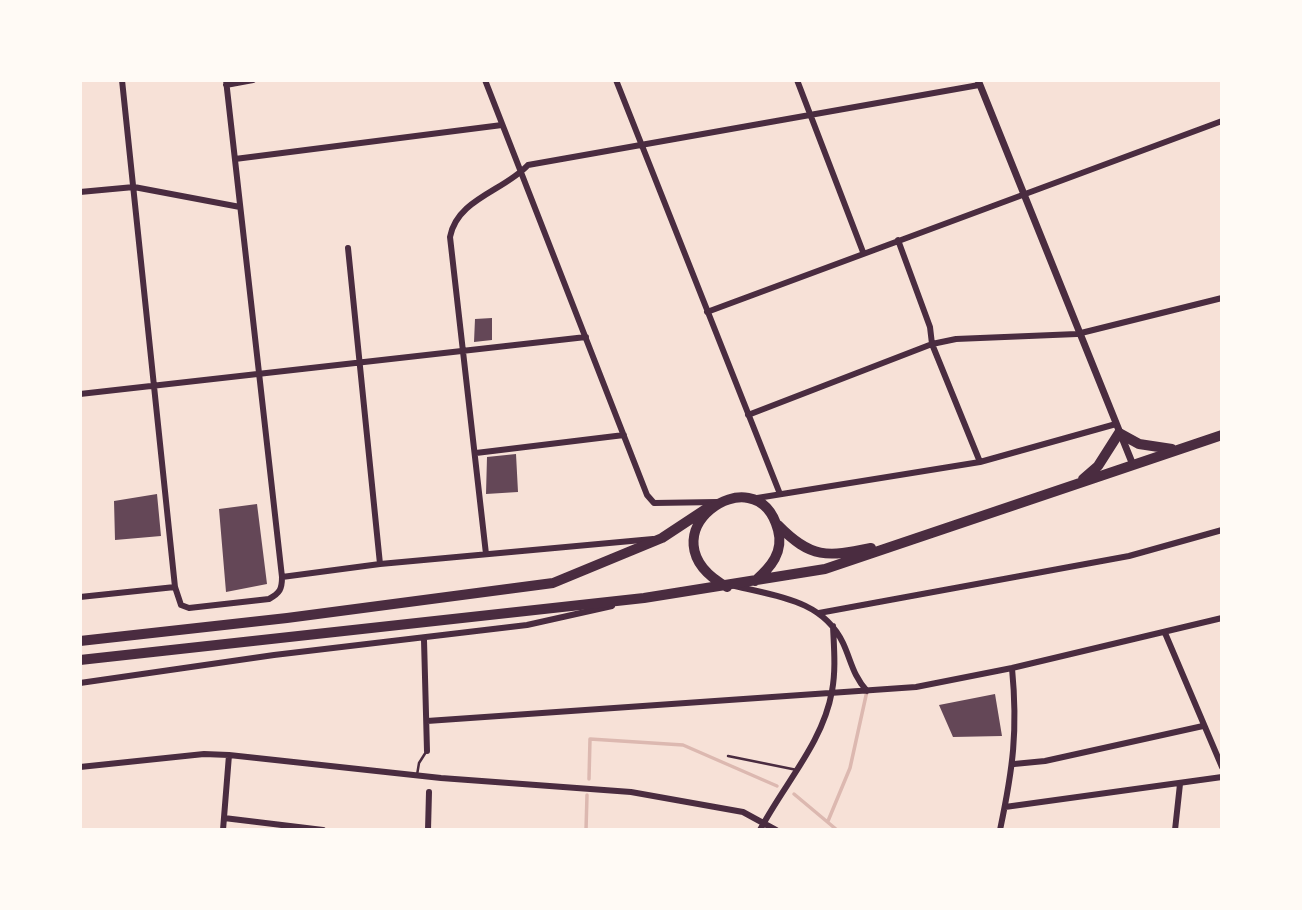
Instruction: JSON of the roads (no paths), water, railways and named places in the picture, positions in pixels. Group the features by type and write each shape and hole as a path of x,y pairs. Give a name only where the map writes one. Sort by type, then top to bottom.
{"main road":[{"path":"1080,482 1098,466 1117,429 1139,444 1161,449 1182,449"},
{"path":"80,660 644,598 825,569 1222,435"},
{"path":"80,641 532,587 573,577 662,538 713,505 734,498 750,499 768,511 776,522 809,551 825,555 899,542"},
{"path":"713,505 695,531 694,544 704,570 731,586"},
{"path":"755,581 776,558 779,546 776,522"}],"street":[{"path":"122,80 175,587 181,606 190,608 269,599 278,594 282,577 226,83 253,80"},
{"path":"485,80 647,495 654,503 713,505"},
{"path":"616,80 780,494"},
{"path":"797,80 809,114 817,126 863,252"},
{"path":"486,554 450,237 457,215 528,165 979,83 1077,334 1133,465"},
{"path":"707,312 1222,121"},
{"path":"235,159 502,125"},
{"path":"80,192 134,187 240,206"},
{"path":"898,240 930,327 932,344 980,462"},
{"path":"348,248 380,564"},
{"path":"748,415 932,344 956,339 1077,334 1222,298"},
{"path":"80,394 586,337"},
{"path":"750,499 980,462 1117,429"},
{"path":"476,453 624,435"},
{"path":"819,613 1129,556 1222,530"},
{"path":"282,577 380,564 662,538"},
{"path":"731,586 792,600 819,613 833,626 842,640 856,677 867,691"},
{"path":"80,597 175,587"},
{"path":"80,683 274,655 424,640 527,625 644,598"},
{"path":"427,721 916,687 1012,668 1222,618"},
{"path":"760,830 797,770 832,692 833,626"},
{"path":"1165,633 1222,767"},
{"path":"424,640 427,751"},
{"path":"1000,830 1014,764 1017,721 1012,668"},
{"path":"1014,764 1045,761 1203,726"},
{"path":"80,767 204,754 229,755 417,775 631,792 725,808 765,821 776,830"},
{"path":"223,830 229,755"},
{"path":"1005,807 1222,777"},
{"path":"1175,830 1180,784"},
{"path":"428,830 429,792"},
{"path":"224,818 323,830"}],"lane":[{"path":"417,775 419,763 427,751"},
{"path":"728,756 797,770"}],"waterway":[{"path":"828,821 850,768 867,691"},
{"path":"589,779 590,739 683,745 777,786"},
{"path":"794,794 837,830"},
{"path":"586,830 587,795"}]}
